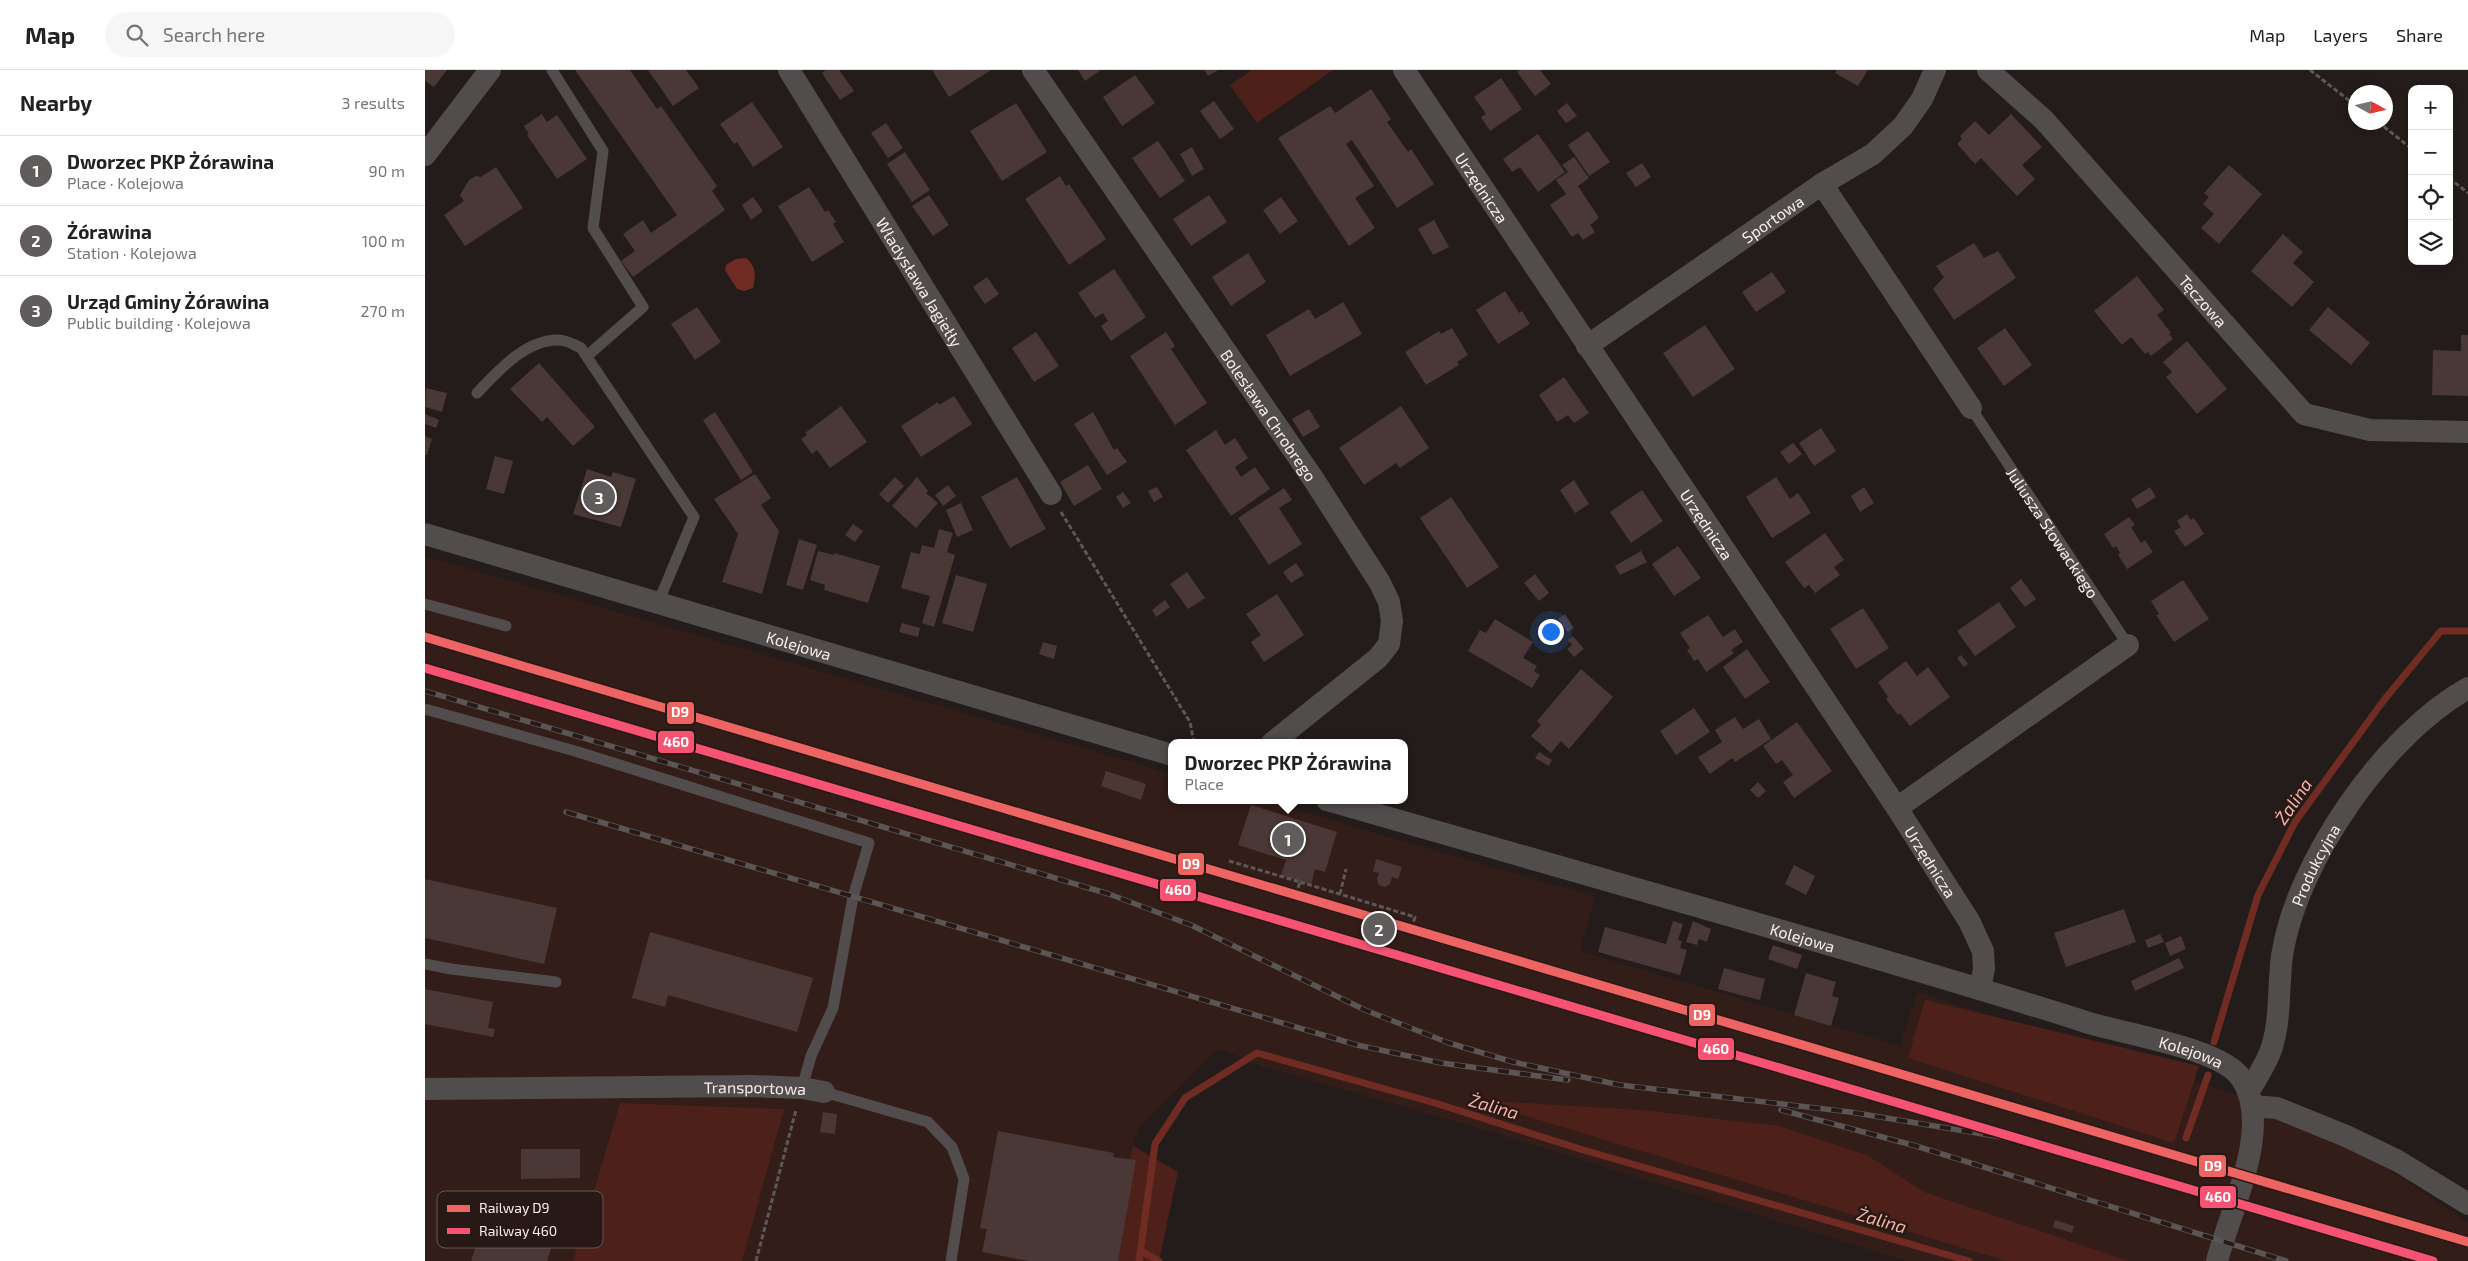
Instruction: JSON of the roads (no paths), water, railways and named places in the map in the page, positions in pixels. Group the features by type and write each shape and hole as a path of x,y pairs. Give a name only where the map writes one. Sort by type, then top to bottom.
{"street":[{"path":"425,155 490,70"},
{"name":"Władysława Jagiełły","path":"789,70 1051,494"},
{"name":"Bolesława Chrobrego","path":"1033,70 1314,480 1380,584 1389,602 1392,621 1389,644 1379,658 1277,739"},
{"name":"Urzędnicza","path":"1404,70 1897,808 1969,921 1983,951 1984,969 1980,988"},
{"name":"Sportowa","path":"1587,346 1822,184 1873,154 1903,126 1922,99 1935,70"},
{"name":"Tęczowa","path":"1987,70 2044,120 2303,414 2370,430 2468,432"},
{"name":"Juliusza Słowackiego","path":"1822,184 1971,408"},
{"name":"Kolejowa","path":"425,534 1168,754"},
{"name":"Juliusza Słowackiego","path":"1897,808 2128,645"},
{"name":"Produkcyjna","path":"2251,1098 2272,1047 2278,1017 2282,956 2290,919 2314,863 2370,776 2425,717 2468,688"},
{"name":"Kolejowa","path":"1341,804 1980,988 2097,1026 2203,1055 2229,1065 2240,1076 2251,1098"},
{"name":"Transportowa","path":"425,1088 577,1086 802,1088 824,1092"},
{"path":"2217,1261 2249,1151 2254,1123 2251,1098 2346,1136 2398,1160 2468,1204"}],"lane":[{"path":"552,70 603,151 593,228 643,307 587,356"},
{"path":"477,393 501,368 533,345 560,339 581,348 694,517 658,603"},
{"name":"Juliusza Słowackiego","path":"1971,408 2128,645"},
{"path":"425,604 506,626"},
{"path":"425,709 575,751 869,843 853,897 833,1008 811,1056 802,1088"},
{"path":"425,964 556,982"},
{"name":"Transportowa","path":"824,1092 928,1122 952,1147 964,1179 951,1261"}],"waterway":[{"name":"Żalina","path":"2214,1042 2258,895 2295,822 2384,700 2441,631 2468,631"},
{"name":"Żalina","path":"1139,1261 1155,1144 1185,1098 1257,1053 1435,1103 1580,1149 1969,1261"},
{"name":"Żalina","path":"2186,1138 2208,1075"},
{"path":"1141,1251 1159,1261"}],"railway":[{"path":"425,691 1109,894 1191,925 1365,1010 1449,1043 1513,1062 1620,1085 1850,1112 2007,1138"},
{"path":"566,812 1357,1045 1441,1063 1568,1080"},
{"path":"1781,1110 1916,1146 2286,1261"}],"rail line":[{"name":"D9","path":"425,637 2468,1242"},
{"name":"460","path":"425,668 2433,1261"}],"place":[{"name":"Urząd Gminy Żórawina","path":"599,497"},
{"name":"Dworzec PKP Żórawina","path":"1288,839"},
{"name":"Żórawina","path":"1379,929"}]}
